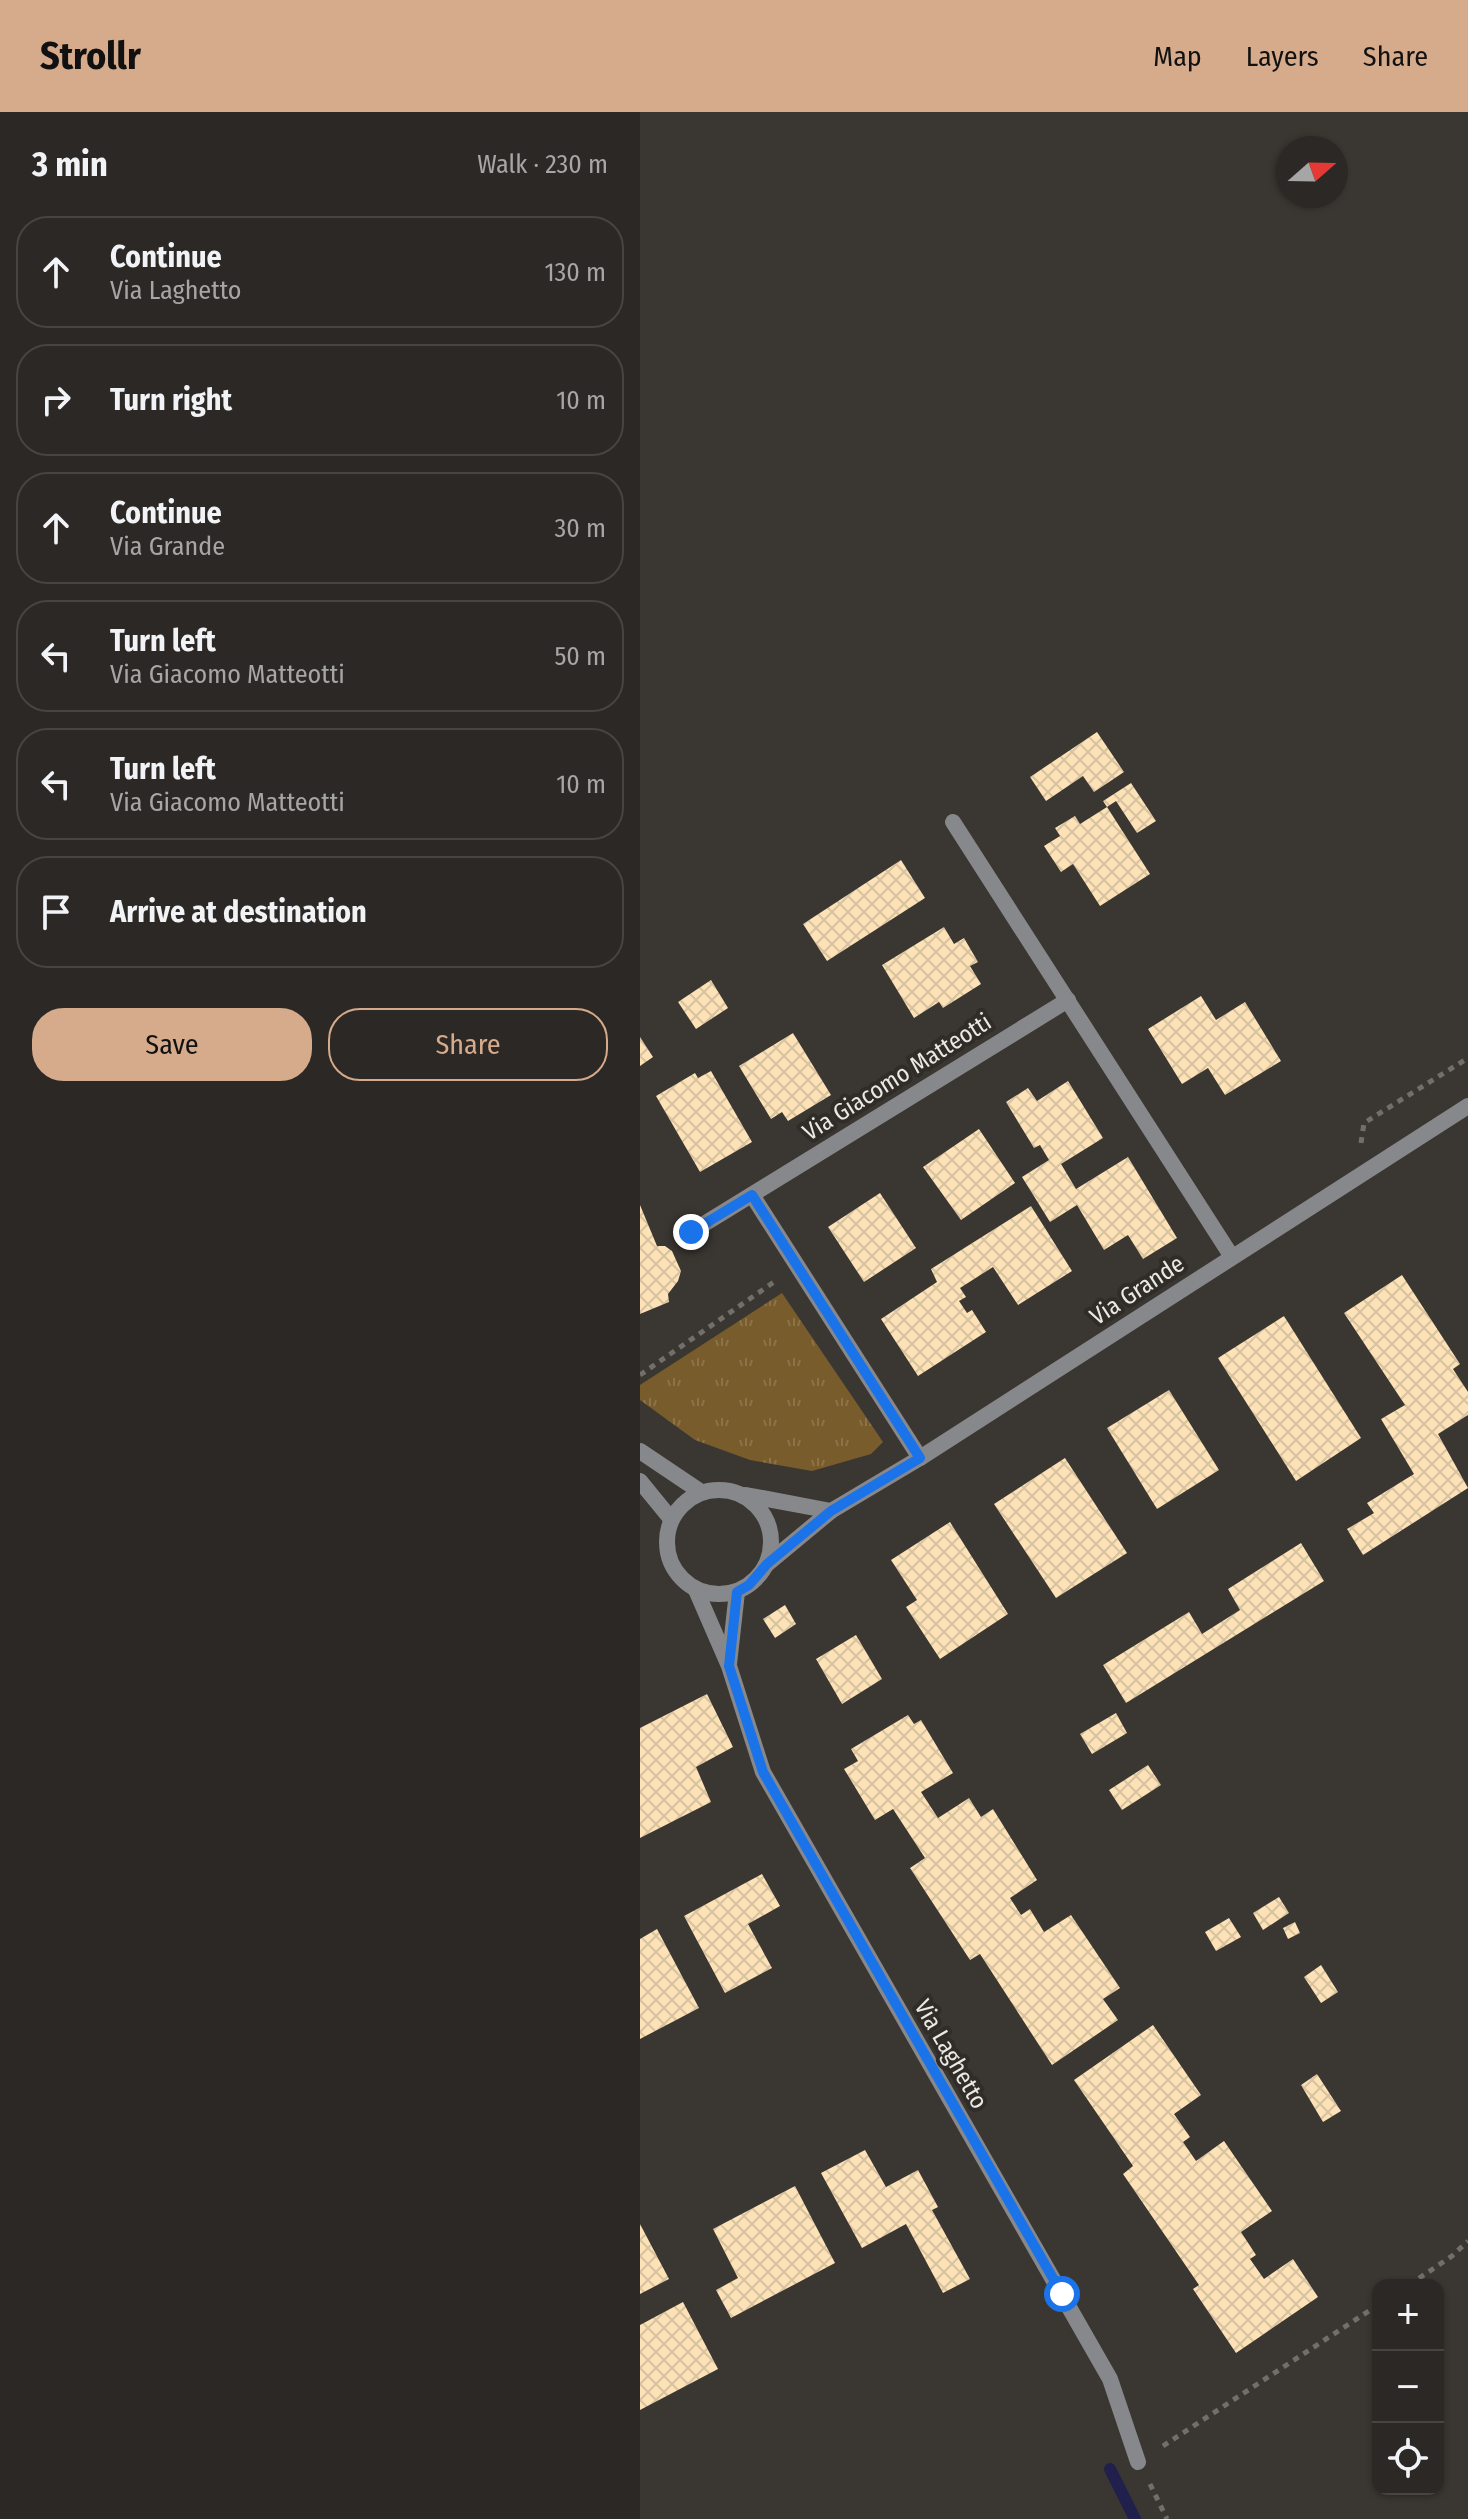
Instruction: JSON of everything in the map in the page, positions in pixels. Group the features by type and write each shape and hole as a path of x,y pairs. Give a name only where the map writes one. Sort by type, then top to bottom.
{"street":[{"path":"953,822 1232,1257"},
{"name":"Via Giacomo Matteotti","path":"691,1232 1068,1000"},
{"name":"Via Grande","path":"767,1564 831,1511 920,1458 1468,1106"},
{"path":"752,1195 920,1458"},
{"path":"640,1451 701,1492"},
{"path":"640,1481 671,1519"},
{"path":"741,1494 755,1503 771,1532 767,1564 759,1576 737,1592 724,1595 696,1590 683,1581 673,1568 667,1552 671,1519 689,1499 701,1492 728,1490 831,1511"},
{"name":"Via Laghetto","path":"696,1590 729,1666 763,1772 1110,2379 1138,2462"},
{"name":"Via Laghetto","path":"729,1666 737,1592"}],"path":[{"path":"1356,1176 1364,1123 1468,1058"},
{"path":"640,1375 798,1266"},
{"path":"1418,2279 1468,2241"},
{"path":"1167,2519 1138,2462 1372,2309"}],"green space":[{"path":"782,1293 883,1442 871,1454 812,1471 750,1460 695,1440 640,1400 640,1385"}],"building":[{"path":"1097,732 1124,772 1094,792 1083,776 1046,801 1030,777"},
{"path":"1131,783 1156,821 1137,833 1116,801 1107,807 1103,801"},
{"path":"1107,807 1150,874 1100,906 1073,864 1061,872 1044,846 1060,836 1055,828 1075,816 1080,824"},
{"path":"901,860 925,898 827,961 803,924"},
{"path":"944,927 954,944 964,938 978,962 970,966 981,984 943,1008 939,1002 914,1018 882,965"},
{"path":"711,980 728,1008 696,1029 678,1002"},
{"path":"1201,996 1216,1020 1245,1002 1281,1061 1225,1095 1208,1068 1182,1084 1148,1029"},
{"path":"793,1033 831,1095 788,1121 782,1112 771,1119 739,1066"},
{"path":"640,1037 653,1057 640,1066"},
{"path":"711,1071 752,1142 700,1172 656,1096 695,1073 698,1078"},
{"path":"1068,1081 1103,1138 1061,1164 1076,1189 1128,1157 1177,1238 1143,1259 1128,1235 1104,1250 1077,1205 1050,1222 1022,1177 1049,1160 1040,1145 1034,1148 1006,1102 1028,1088 1037,1101"},
{"path":"979,1129 1015,1183 961,1220 923,1167"},
{"path":"880,1193 916,1248 864,1282 828,1227"},
{"path":"640,1205 657,1246 665,1246 672,1251 681,1271 668,1294 669,1302 640,1314"},
{"path":"1031,1206 1072,1271 1018,1305 993,1267 960,1288 966,1297 959,1301 967,1313 972,1310 986,1332 918,1376 881,1319 937,1282 931,1269"},
{"path":"1402,1275 1460,1364 1453,1369 1468,1392 1468,1415 1438,1434 1468,1488 1363,1555 1347,1529 1374,1513 1367,1503 1414,1474 1381,1419 1405,1405 1344,1313"},
{"path":"1284,1316 1361,1438 1296,1481 1218,1358"},
{"path":"1169,1390 1219,1470 1157,1509 1107,1428"},
{"path":"1065,1458 1127,1553 1056,1598 994,1504"},
{"path":"950,1522 1008,1614 940,1659 906,1607 917,1600 891,1560"},
{"path":"1301,1543 1324,1581 1126,1703 1103,1665 1189,1612 1202,1634 1240,1610 1228,1589"},
{"path":"785,1605 796,1624 775,1638 763,1619"},
{"path":"856,1635 882,1679 842,1704 816,1659"},
{"path":"707,1694 733,1747 696,1767 711,1802 640,1838 640,1728"},
{"path":"1116,1713 1127,1733 1092,1754 1080,1734"},
{"path":"908,1715 914,1724 921,1720 953,1773 921,1792 938,1818 969,1798 981,1817 993,1809 1037,1880 1010,1898 1021,1915 1030,1909 1044,1932 1071,1915 1120,1988 1103,1999 1118,2020 1052,2065 980,1954 970,1960 910,1868 925,1858 893,1809 875,1820 844,1769 858,1761 851,1749"},
{"path":"1148,1765 1161,1785 1122,1810 1109,1790"},
{"path":"762,1874 780,1906 748,1924 772,1968 725,1993 684,1916"},
{"path":"1279,1897 1289,1913 1263,1930 1253,1913"},
{"path":"1229,1918 1241,1937 1216,1951 1205,1932"},
{"path":"1295,1922 1300,1933 1288,1939 1283,1928"},
{"path":"657,1929 699,2008 640,2039 640,1939"},
{"path":"1321,1965 1338,1992 1321,2003 1304,1977"},
{"path":"1153,2025 1201,2095 1174,2114 1190,2137 1183,2142 1196,2161 1224,2141 1272,2211 1241,2232 1256,2255 1250,2259 1264,2279 1293,2259 1318,2297 1236,2353 1193,2289 1199,2285 1123,2174 1133,2166 1074,2080"},
{"path":"1317,2074 1341,2111 1323,2122 1301,2085"},
{"path":"865,2150 886,2187 918,2170 938,2207 932,2210 970,2279 943,2293 906,2224 862,2248 821,2173"},
{"path":"795,2186 835,2263 731,2318 716,2290 738,2278 713,2229"},
{"path":"640,2224 669,2279 640,2294"},
{"path":"683,2302 718,2369 640,2410 640,2325"}],"waterway":[{"path":"1110,2469 1135,2519"}],"route":[{"path":"691,1232 752,1195 920,1458 831,1511 767,1564 749,1585 737,1592 729,1666 763,1772 1062,2294"}]}
